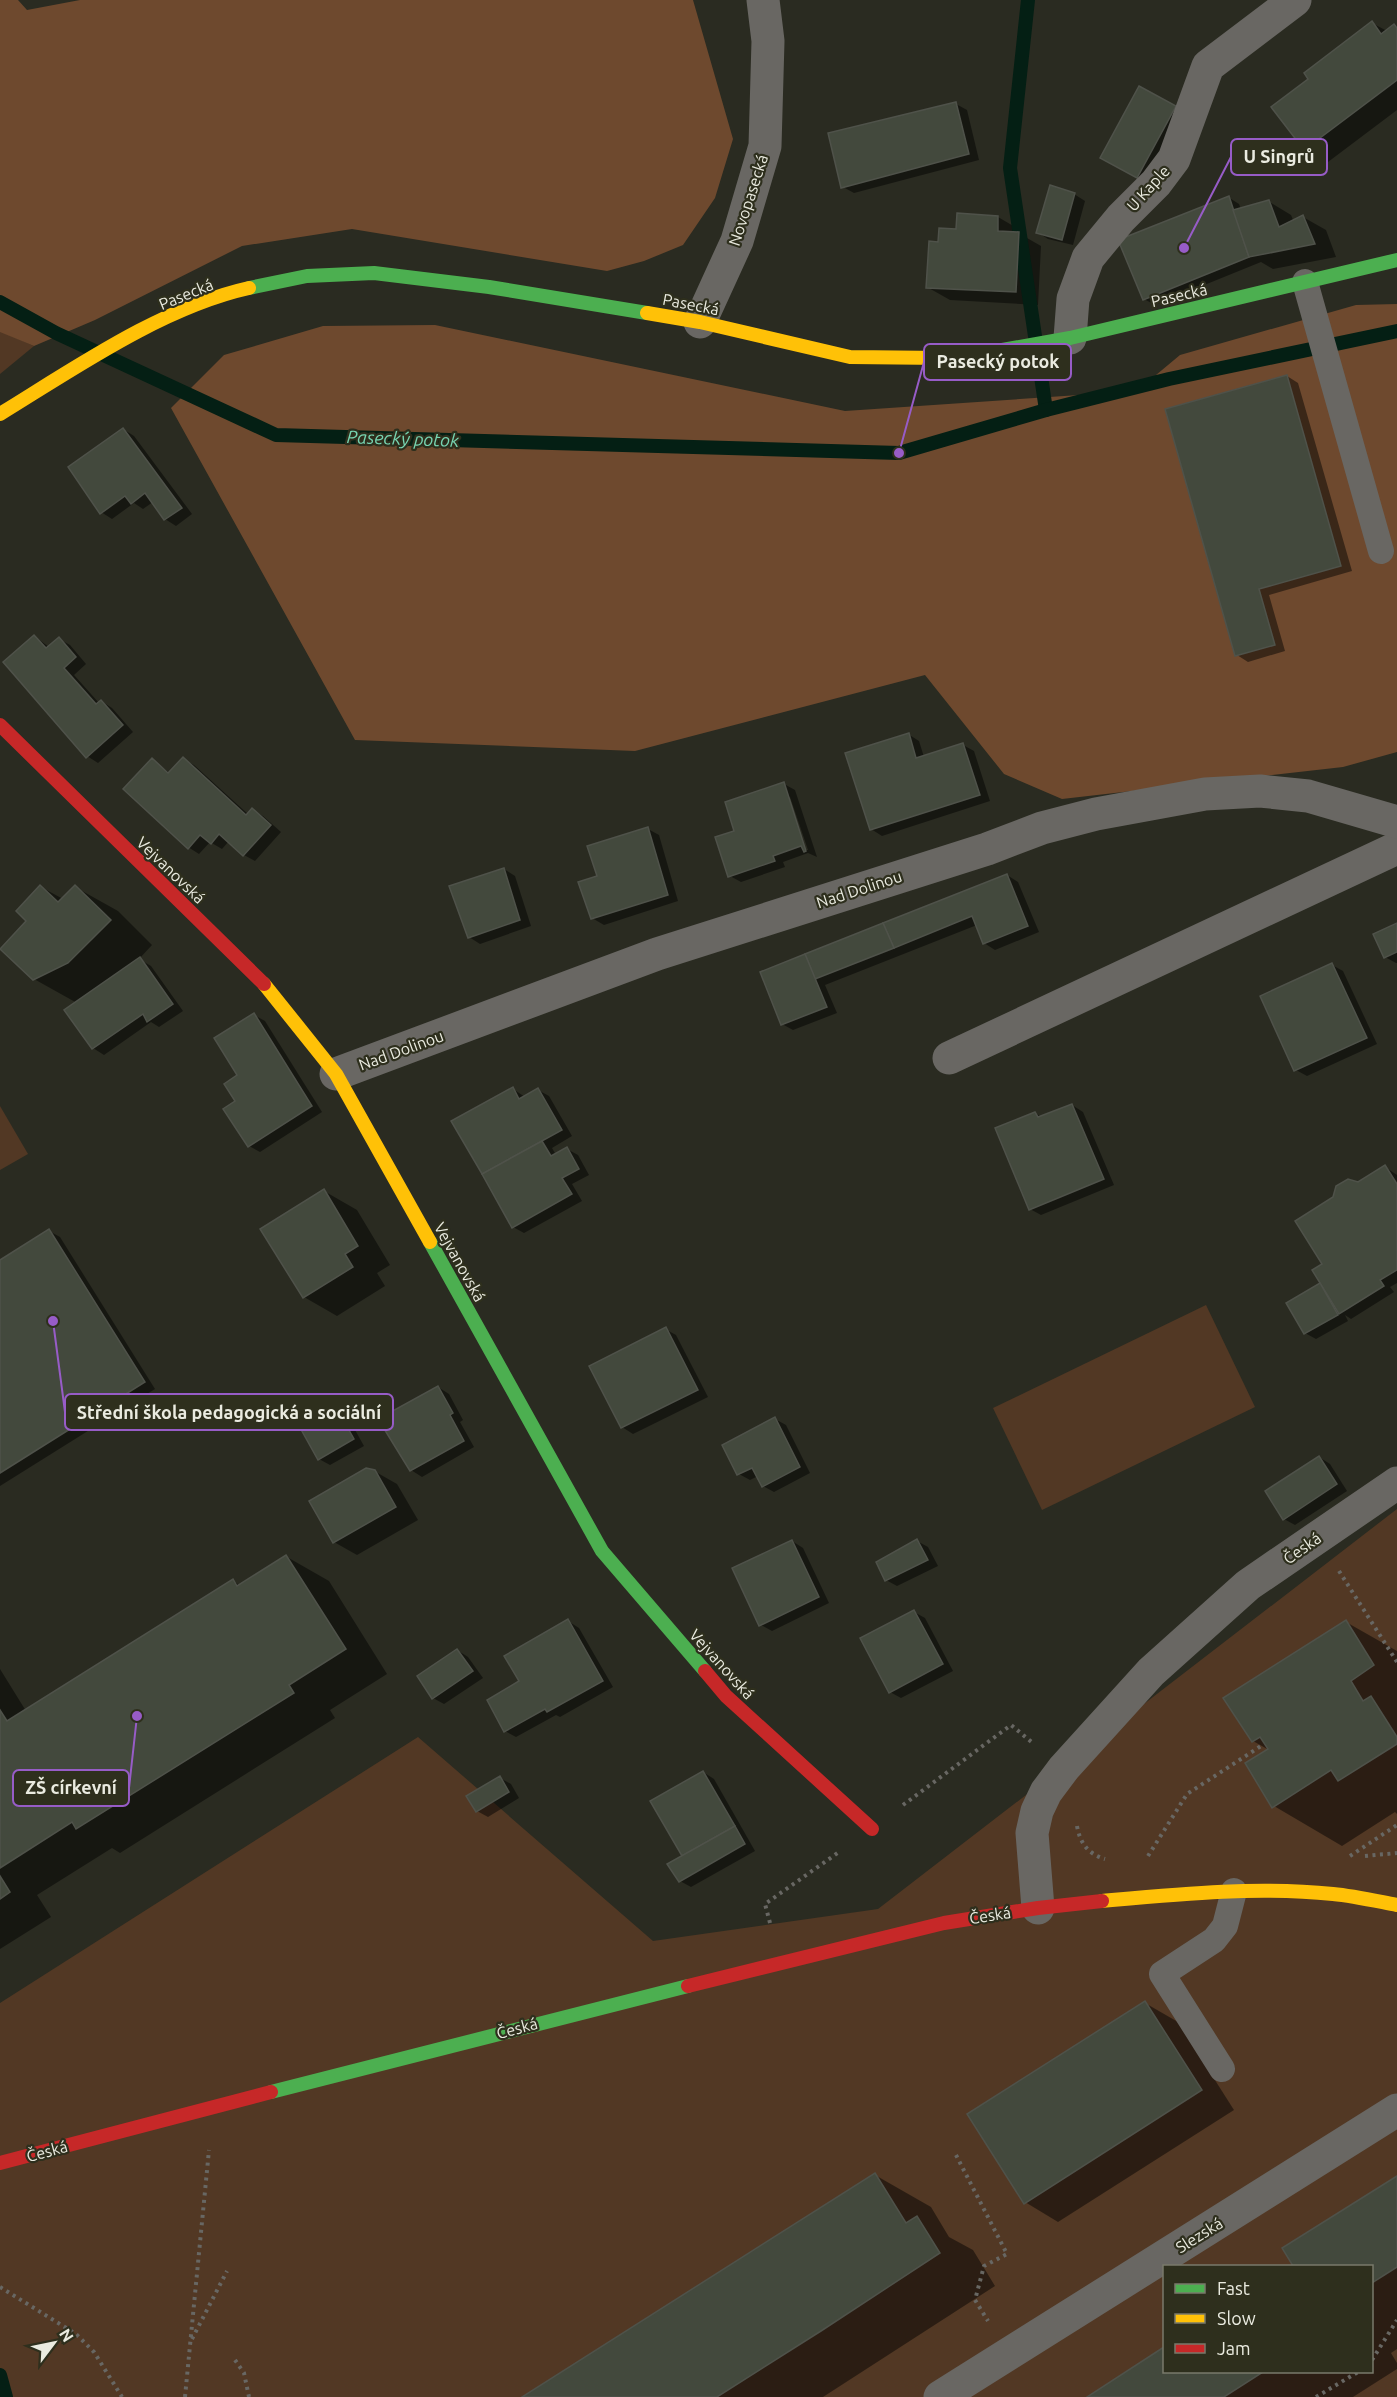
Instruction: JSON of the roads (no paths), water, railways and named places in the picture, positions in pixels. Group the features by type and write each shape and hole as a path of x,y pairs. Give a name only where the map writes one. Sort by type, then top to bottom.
{"street":[{"name":"Novopasecká","path":"700,322 737,241 765,146 768,41 763,0"},
{"name":"U Kaple","path":"1070,338 1073,299 1088,258 1120,218 1156,183 1174,159 1208,66 1295,0"},
{"name":"Pasecká","path":"0,414 107,348 190,308 245,289 307,276 374,273 489,287 700,322 850,357 901,359 943,358 986,353 1070,338 1397,260"},
{"name":"Vejvanovská","path":"0,725 262,982 336,1074 602,1551 726,1696 872,1829"},
{"name":"Nad Dolinou","path":"336,1074 657,954 987,849 1042,828 1096,814 1205,794 1260,792 1308,796 1397,822"},
{"path":"949,1058 1397,848"},
{"name":"Česká","path":"1038,1908 1032,1833 1037,1811 1052,1784 1151,1671 1248,1585 1397,1484"},
{"name":"Česká","path":"0,2163 568,2014 922,1928 1038,1908 1152,1895 1234,1892 1333,1894 1397,1905"},
{"name":"Slezská","path":"940,2397 1397,2110"}],"lane":[{"path":"1305,282 1381,551"},
{"path":"1222,2069 1162,1974 1214,1940 1225,1926 1234,1892"}],"waterway":[{"path":"1028,0 1010,168 1046,410"},
{"name":"Pasecký potok","path":"0,302 56,333 276,435 899,453 1046,410 1169,379 1397,331"},
{"path":"0,2375 6,2397"}],"place":[{"name":"U Singrů","path":"1184,248"},
{"name":"Pasecký potok","path":"899,453"},
{"name":"Střední škola pedagogická a sociální","path":"53,1321"},
{"name":"ZŠ církevní","path":"137,1716"}]}
